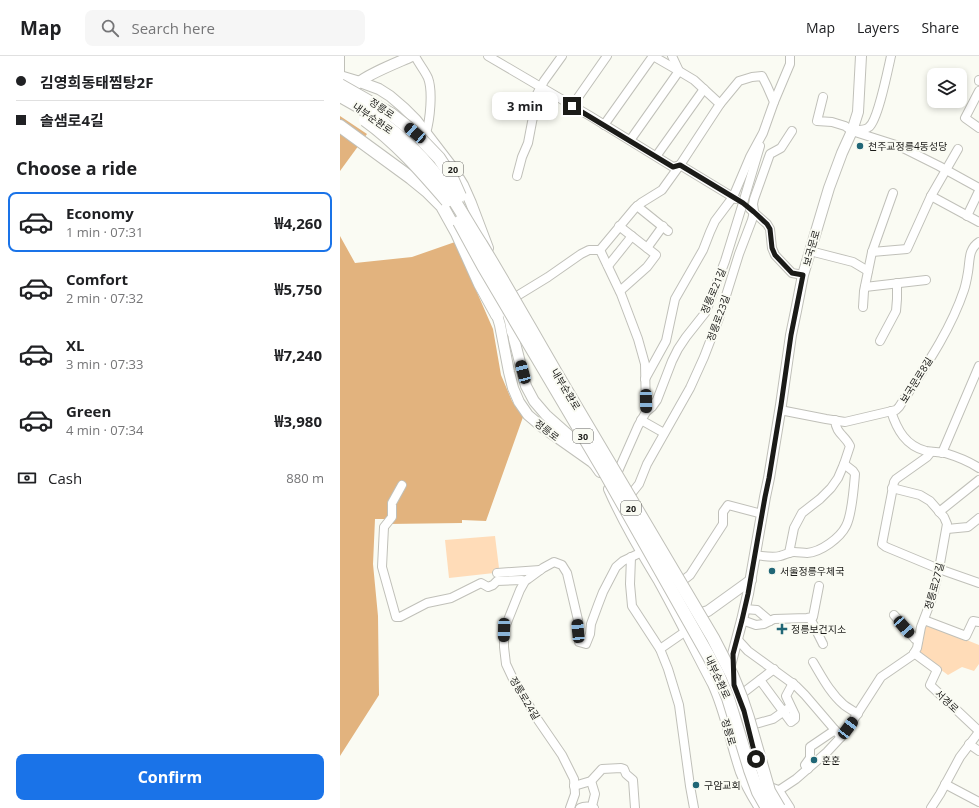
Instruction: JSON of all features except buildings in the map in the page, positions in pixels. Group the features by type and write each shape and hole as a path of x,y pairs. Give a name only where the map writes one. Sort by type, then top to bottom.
{"highway":[{"path":"340,86 391,114 415,133 439,158 452,178 480,237 500,287 511,321 512,332"},
{"name":"내부순환로","path":"346,94 397,134 427,164 443,183 503,280 713,638 732,675 741,697 769,791 779,808"},
{"name":"내부순환로","path":"340,105 374,127 390,140 418,168 447,201 483,266 604,471 708,655 728,698 750,770 758,792 767,808"},
{"path":"340,126 411,178 442,206 457,233 480,284 497,315"}],"main road":[{"path":"346,94 360,82 376,72 412,56"},
{"name":"보국문로","path":"720,698 745,609 769,478 791,335 803,275 829,188 858,112 861,56"},
{"name":"정릉로","path":"340,76 379,89 390,96 416,120 452,167 463,185 471,203 486,245 500,270 520,322 522,329 519,358"},
{"name":"정릉로","path":"340,92 372,100 393,113 414,138 442,179 460,229 495,295 497,315 509,372 513,388 519,402 528,415 541,426 595,465 626,500 695,615 734,685 748,726 764,786"},
{"name":"정릉로","path":"513,303 512,332 526,386 534,401 546,415 599,460 610,481 616,505 686,631 720,698 741,773 760,808"},
{"path":"610,481 676,607 683,609 686,604 685,598"},
{"path":"695,615 708,611 750,580"},
{"path":"686,631 687,624 690,621 694,620 700,625"},
{"path":"733,654 734,685"},
{"path":"741,773 756,794 760,795 765,792 764,786 778,791 789,808"},
{"path":"741,773 751,808"}],"street":[{"path":"340,56 340,76"},
{"path":"415,56 428,79 431,93 429,124 426,133"},
{"path":"488,56 673,167 680,165 743,203 767,224 770,229 772,248 775,255 792,273 803,275"},
{"path":"572,106 607,56"},
{"path":"604,125 653,56 679,71 704,89 720,104"},
{"path":"672,56 679,71"},
{"path":"645,379 666,341 675,299 703,250 715,221 733,197 750,157 763,134 774,102 790,64 790,56"},
{"path":"852,131 868,128 872,124 880,101 891,56"},
{"path":"517,176 522,157 528,143 537,94 560,57"},
{"path":"631,139 679,71"},
{"path":"600,250 637,206 662,190 720,104 739,81 762,76 774,102"},
{"path":"657,155 704,89"},
{"path":"979,91 965,118 979,128"},
{"path":"823,97 817,121 832,122 845,126 852,131 899,146 979,188"},
{"name":"정릉로23길","path":"626,500 639,484 647,464 690,388 719,318 754,212 754,199 770,154 781,148 792,131"},
{"name":"정릉로21길","path":"610,481 619,469 641,420 657,400 678,349 705,313 714,294 763,134"},
{"path":"872,252 907,249 931,196 958,149"},
{"path":"966,216 979,191"},
{"path":"863,307 864,287 872,252 893,193"},
{"path":"931,196 979,222"},
{"path":"637,206 666,228 647,248"},
{"path":"619,226 656,255 647,267 620,291"},
{"path":"608,266 632,236"},
{"name":"보국문로8길","path":"780,410 845,422 896,410 943,337 955,314 967,279 971,250 975,244 979,242"},
{"path":"513,303 536,284 581,254 589,250 600,250"},
{"path":"600,250 620,291 638,339 644,364 646,412"},
{"path":"810,251 852,262 868,271"},
{"path":"864,287 926,280"},
{"path":"880,341 896,311 897,283"},
{"path":"705,313 719,318"},
{"path":"942,453 979,366"},
{"path":"891,411 895,423 903,436 912,445 924,451 950,454 979,468"},
{"path":"641,420 664,433"},
{"path":"789,553 794,528 802,513 820,500 831,488 838,478 844,464 850,446 838,432 835,425 835,420"},
{"path":"931,452 927,457 894,482 882,544 939,569 979,582"},
{"path":"755,555 774,557 794,552 806,553 820,550 843,530 847,525 855,474 844,464"},
{"path":"939,512 979,480"},
{"path":"402,484 392,503 392,517 384,527 382,567 396,616 400,617 428,603 451,598 481,583 488,587 497,581 522,580 526,582"},
{"path":"892,488 920,495 930,501 944,517 947,528 968,528 979,518"},
{"path":"677,585 690,575 724,524 723,512 728,505 762,514"},
{"name":"정릉로27길","path":"914,653 917,648 921,627 932,598 947,528"},
{"name":"정릉로24길","path":"574,786 574,780 562,755 514,681 506,664 504,630 520,590 526,582 540,570 554,562 562,565 567,573 578,620 579,642 586,644 590,634 591,624 603,592 616,567 623,561 642,552"},
{"path":"631,557 630,584 632,606 660,649 668,669 678,705 694,808"},
{"path":"496,573 540,570"},
{"path":"742,620 756,625 764,624 774,619 813,617 819,586"},
{"path":"745,609 757,610 770,621"},
{"path":"894,615 918,641"},
{"path":"810,618 823,644"},
{"path":"924,620 966,636 973,622 979,622"},
{"path":"660,649 686,631"},
{"path":"737,639 748,651 793,683 841,737"},
{"path":"778,791 796,780 827,752 841,737 858,714 881,677 914,653"},
{"name":"서경로","path":"914,653 937,670 930,685 979,732 960,756 931,808"},
{"path":"813,662 836,697 858,714"},
{"path":"739,696 774,669"},
{"path":"760,680 791,722 795,719 795,715 786,696 793,683"},
{"name":"정릉로","path":"748,726 773,718 791,706"},
{"path":"808,769 805,765 810,758 810,747 834,730"},
{"path":"969,744 979,751"},
{"path":"570,808 575,794 574,786 590,782 602,769 612,768 624,769 626,774 633,780 635,808"},
{"path":"580,808 593,807 595,794 590,782"},
{"path":"945,784 979,802"}],"shaded area":[{"path":"340,116 367,134 340,171"},
{"path":"340,236 355,263 412,257 455,242 493,329 501,375 512,401 523,417 486,521 462,520 462,523 388,524 388,519 375,519 373,564 378,616 379,695 340,756"},
{"path":"495,536 499,568 494,569 494,573 449,578 445,540"},
{"path":"925,623 979,645 979,664 974,671 962,667 948,675 917,652"}],"place":[{"name":"천주교정릉4동성당","path":"860,146"},
{"name":"서울정릉우체국","path":"772,571"},
{"name":"정릉보건지소","path":"782,629"},
{"name":"훈훈","path":"814,760"},
{"name":"구암교회","path":"696,785"}],"route":[{"path":"572,106 673,167 680,165 743,203 767,224 770,229 773,253 792,273 803,275 791,335 769,478 748,594 733,654 734,685 744,711 756,759"}]}
